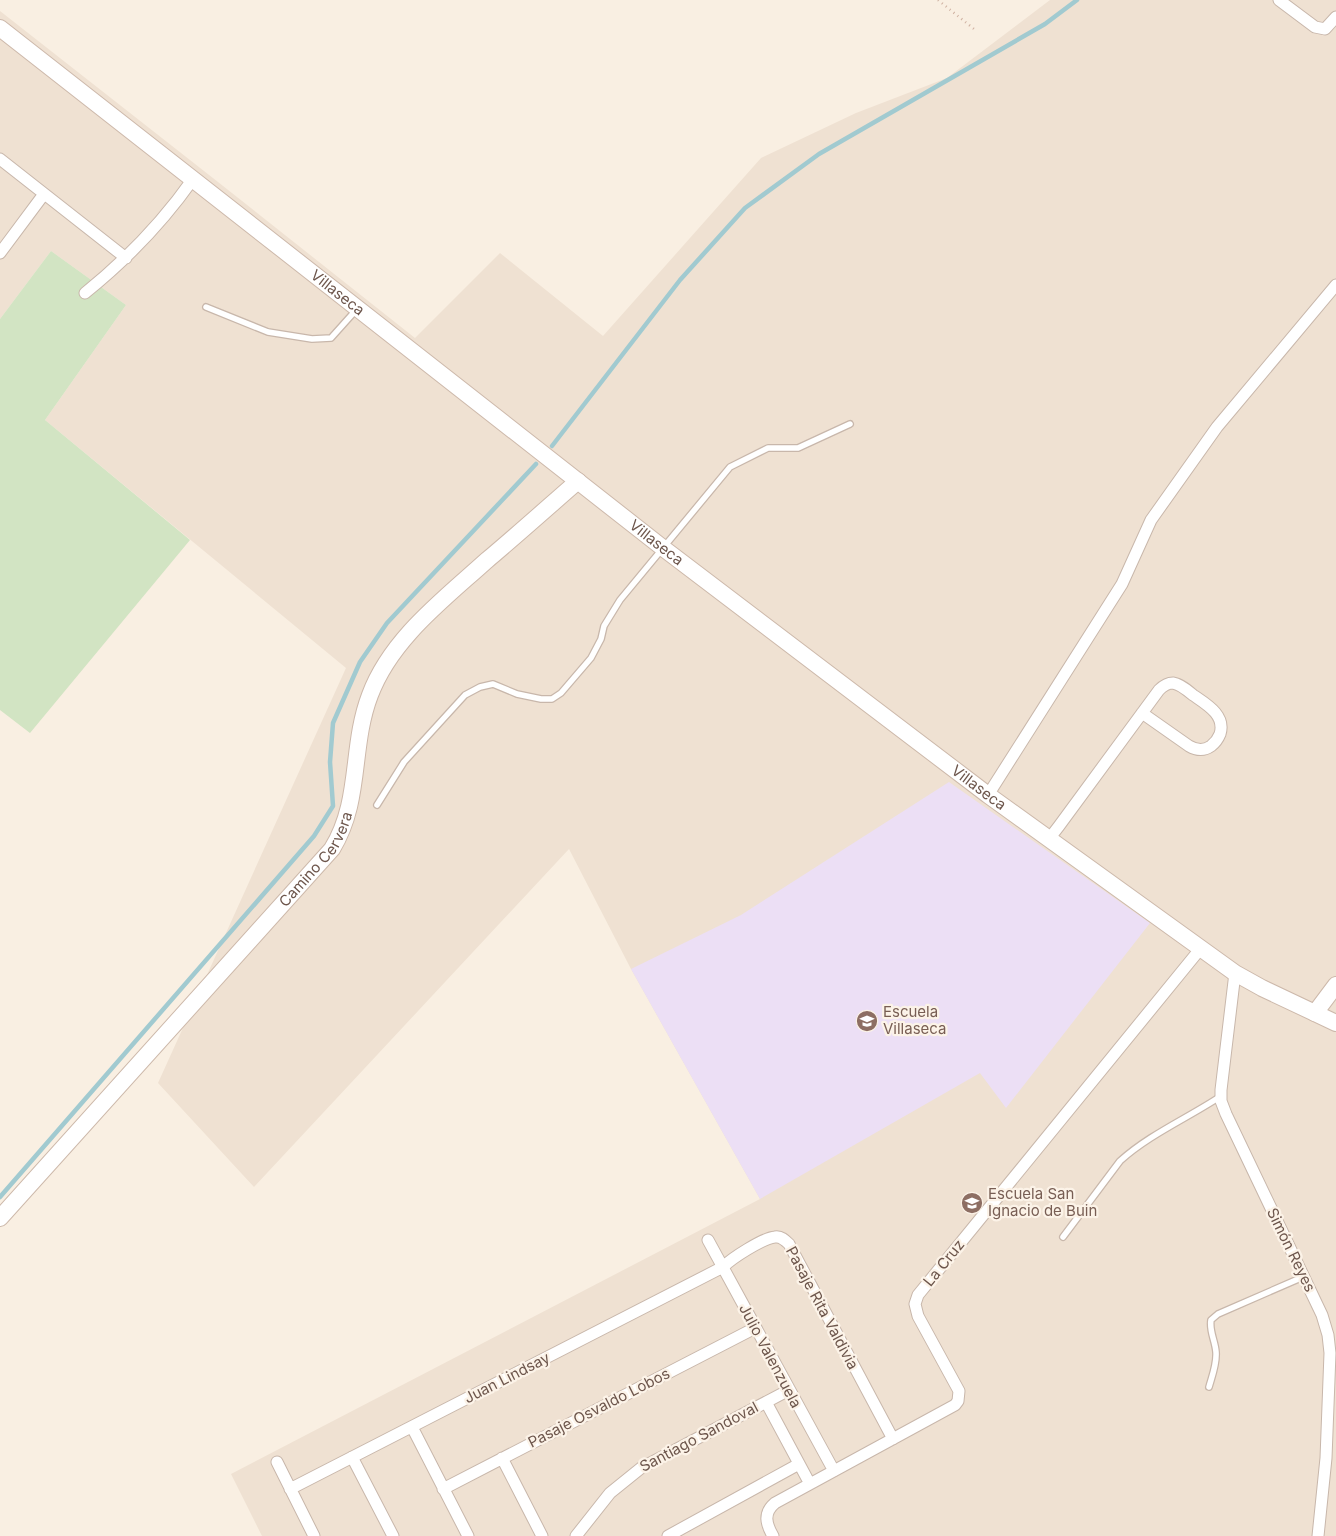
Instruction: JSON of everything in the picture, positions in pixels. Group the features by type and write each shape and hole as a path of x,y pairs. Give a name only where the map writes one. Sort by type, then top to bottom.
{"main road":[{"name":"Villaseca","path":"0,28 663,548 988,795 1235,973 1336,1023"},
{"name":"Camino Cervera","path":"0,1218 332,849 344,828 351,804 359,737 366,706 385,666 403,641 446,596 578,481"},
{"path":"1315,1013 1336,985"}],"street":[{"path":"1279,0 1315,27 1325,29 1336,18"},
{"path":"0,160 126,258"},
{"path":"85,293 126,258 162,220 193,179"},
{"path":"0,253 44,194"},
{"path":"988,795 1032,729 1069,666 1122,584 1151,520 1217,427 1336,285"},
{"path":"1049,839 1142,713 1162,687 1169,683 1177,684 1214,711 1219,719 1221,730 1213,744 1206,749 1197,750 1142,713"},
{"name":"La Cruz","path":"773,1536 767,1523 769,1510 775,1503 956,1404 959,1391 918,1316 915,1304 918,1295 1201,948"},
{"name":"Simón Reyes","path":"1235,973 1222,1067 1221,1096 1226,1114 1326,1325 1330,1344 1326,1458 1318,1536"},
{"name":"Pasaje Rita Valdivia","path":"723,1267 740,1254 770,1238 777,1237 787,1242 892,1439"},
{"name":"Julio Valenzuela","path":"708,1240 834,1471"},
{"name":"Juan Lindsay","path":"290,1489 723,1267"},
{"name":"Pasaje Osvaldo Lobos","path":"443,1489 755,1328"},
{"name":"Santiago Sandoval","path":"576,1536 610,1493 641,1468 789,1390"},
{"name":"Julio Valenzuela","path":"766,1402 810,1484"},
{"path":"412,1427 468,1536"},
{"path":"352,1458 393,1536"},
{"path":"502,1458 542,1536"},
{"path":"276,1462 314,1536"},
{"path":"668,1536 799,1464"}],"lane":[{"path":"206,307 268,332 312,339 331,338 358,309"},
{"path":"377,806 404,762 465,695 493,684 517,694 541,699 552,699 561,693 591,658 601,639 604,626 620,600 690,513 730,467 768,448 798,448 850,424"},
{"path":"1063,1237 1120,1161 1142,1144 1221,1096"},
{"path":"1209,1388 1216,1359 1216,1349 1210,1327 1211,1320 1218,1314 1304,1277"}],"path":[{"path":"938,0 974,29"}],"shaded area":[{"path":"1050,0 1336,0 1336,1536 262,1536 231,1474 760,1199 631,969 569,849 254,1187 158,1083 346,668 45,420 126,305 51,251 0,319 0,11 415,338 500,253 603,336 761,158 856,113 947,78"},
{"name":"Escuela Villaseca","path":"949,782 1150,923 1006,1108 980,1073 760,1199 631,969 741,915"}],"green space":[{"path":"51,251 126,305 45,420 190,540 30,733 0,710 0,319"}],"waterway":[{"path":"552,446 680,280 745,208 819,154 1045,24 1077,0"},
{"path":"0,1197 314,836 333,806 330,762 333,723 360,662 387,623 536,464"}],"place":[{"name":"Escuela Villaseca","path":"867,1021"},
{"name":"Escuela San Ignacio de Buin","path":"972,1203"}]}
